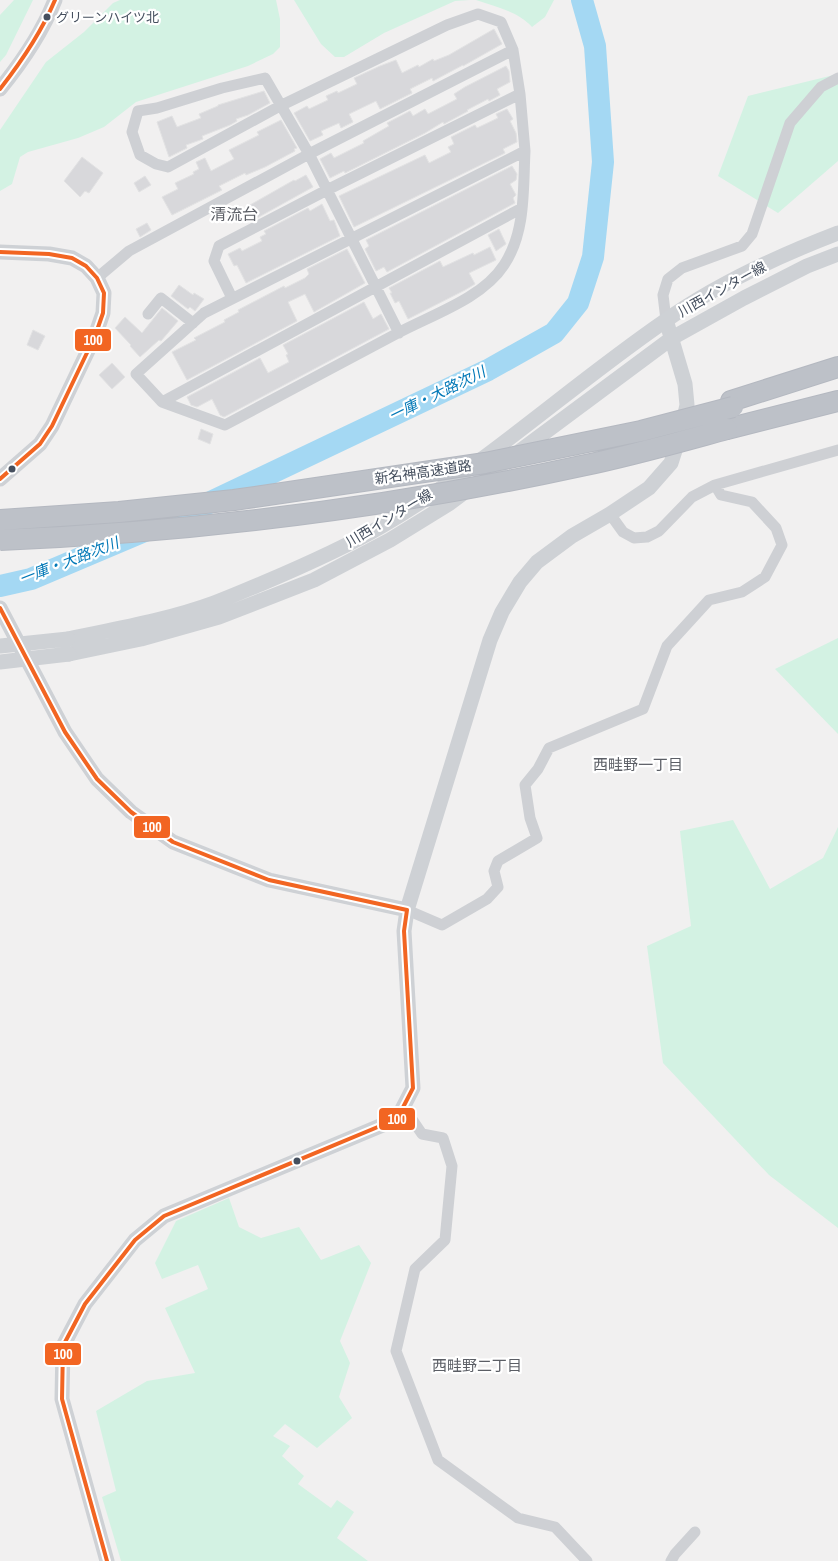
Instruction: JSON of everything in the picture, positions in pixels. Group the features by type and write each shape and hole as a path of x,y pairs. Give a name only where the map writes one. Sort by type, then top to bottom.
{"highway":[{"path":"732,404 838,367"},
{"path":"732,404 838,378"},
{"name":"新名神高速道路","path":"0,540 128,532 245,520 377,503 582,466 838,402"},
{"name":"新名神高速道路","path":"0,520 119,512 234,500 485,463 641,431 732,404"}],"street":[{"path":"0,90 25,58 49,16 55,0"},
{"path":"398,333 376,287 352,239 309,154 280,106 265,78 222,88 157,108 138,111 132,132 140,155 156,164 168,167 280,106 447,25 478,14 501,22 512,50 520,94 525,150 520,225 504,266 474,294 225,425 162,402 136,374 204,313 352,239 525,150"},
{"path":"97,278 129,251 309,154 512,50"},
{"path":"107,1561 62,1399 63,1346 85,1304 135,1240 164,1216 396,1119 413,1088 404,931 407,910 490,640 502,612 520,582 537,562 572,536 649,488 670,464 681,432 687,406 685,384 666,320 663,296 668,279 682,268 742,246 752,234 790,123 822,86 838,78"},
{"path":"232,298 214,261 219,246 520,94"},
{"path":"162,402 522,208"},
{"name":"川西インター線","path":"0,662 68,646 134,625 213,604 305,565 382,526 502,444 576,386 666,320 734,279 797,248 838,233"},
{"path":"0,252 49,254 72,258 86,266 97,278 104,293 103,313 95,336 52,426 40,444 0,479"},
{"name":"川西インター線","path":"0,646 68,646 141,639 219,617 314,580 390,540 450,503 672,338 807,266 838,254"},
{"path":"148,314 161,298 193,323"},
{"path":"610,514 623,532 634,538 647,536 659,530 692,497 715,485 838,450"},
{"path":"0,608 65,732 96,779 131,812 172,842 269,880 407,910 442,925 487,899 498,887 494,871 498,861 537,838 530,818 525,785 538,769 549,748 642,709 667,646 709,600 742,592 765,577 782,545 776,528 752,502 721,495 715,485"},
{"path":"403,1106 422,1134 443,1138 452,1166 445,1240 416,1269 396,1351 438,1460 518,1518 555,1527 587,1561"},
{"path":"672,1561 675,1554 696,1532"}],"green space":[{"path":"14,0 33,0 6,55 0,62 0,15"},
{"path":"120,0 276,0 280,19 280,47 273,54 248,66 136,102 104,127 78,138 28,152 20,157 12,184 0,191 0,130 46,62 84,32 113,3"},
{"path":"294,0 470,0 455,1 384,33 344,57 335,57 321,44"},
{"path":"476,0 554,0 545,17 532,27 513,13"},
{"path":"838,74 838,161 778,213 718,176 748,96"},
{"path":"838,638 838,734 775,669"},
{"path":"733,820 770,889 823,858 838,827 838,1228 769,1175 663,1063 647,946 691,926 680,831"},
{"path":"229,1198 239,1227 261,1238 299,1227 321,1260 359,1245 371,1263 340,1341 350,1363 339,1397 352,1418 317,1448 285,1424 273,1436 290,1446 282,1456 304,1476 298,1484 331,1508 337,1500 354,1512 337,1538 368,1561 121,1561 102,1497 116,1491 96,1411 147,1381 195,1373 165,1308 208,1289 198,1265 162,1279 155,1263 176,1221"}],"building":[{"path":"494,29 502,44 433,81 432,78 410,89 412,93 380,109 376,101 349,114 353,122 341,128 339,123 321,131 323,135 310,141 294,113 307,106 309,109 328,100 326,96 337,91 338,93 357,84 354,78 380,66 396,60 402,73 418,65 419,67 433,59 434,61 449,55"},
{"path":"506,66 509,71 510,82 497,89 500,95 489,101 488,99 444,124 443,122 345,173 344,171 330,178 320,159 331,153 334,158 364,143 363,141 389,126 387,123 410,111 413,116 425,109 428,114 457,99 454,94 465,87"},
{"path":"264,91 270,103 236,119 237,121 230,125 202,136 203,139 186,145 187,148 169,157 157,122 172,116 177,127 201,118 199,114 218,105"},
{"path":"507,109 513,119 510,121 516,133 517,142 503,149 505,153 354,227 339,196 425,155 429,163 451,152 448,147 454,144 451,137 475,125 477,128 498,118 496,114"},
{"path":"281,120 297,148 294,149 295,151 265,167 246,175 245,173 219,186 222,190 172,215 162,197 178,189 175,183 194,174 193,172 199,169 196,162 205,158 211,171 234,159 229,150 259,135 257,132"},
{"path":"82,157 103,173 89,193 85,191 80,197 64,181"},
{"path":"512,166 517,174 516,180 510,184 516,195 513,198 515,203 387,272 384,267 376,271 365,249 369,246 366,240"},
{"path":"306,175 313,187 257,218 250,205"},
{"path":"145,176 151,185 139,192 134,183"},
{"path":"322,204 330,221 334,220 340,236 246,283 237,265 234,266 228,254 240,248 242,251 262,241 260,237 266,234 264,231 308,208 310,211"},
{"path":"147,223 151,230 140,237 136,229"},
{"path":"499,229 506,244 496,251 488,235"},
{"path":"490,247 496,260 469,273 475,284 465,290 408,319 399,301 395,303 389,288 440,261 443,267"},
{"path":"347,249 365,283 314,312 305,294 288,302 297,321 187,380 172,352 225,322 224,320 239,312 238,310 284,286 285,288 305,278 309,274 307,269"},
{"path":"179,285 193,295 194,293 204,299 195,311 190,307 188,309 171,296"},
{"path":"364,302 373,319 381,314 389,329 224,417 220,415 212,399 197,407 191,405 187,397 260,358 268,373 289,362 286,355 288,354 283,345"},
{"path":"162,308 178,321 161,341 159,340 140,357 115,328 125,317 142,333"},
{"path":"33,330 45,336 38,350 27,345"},
{"path":"112,363 125,377 112,389 99,375"},
{"path":"201,429 213,434 210,444 198,439"}],"waterway":[{"name":"一庫・大路次川","path":"0,586 31,579 194,510 488,370 554,333 578,303 593,257 603,162 595,46 582,0"}],"transit line":[{"name":"100","path":"0,89 44,24 55,0"},
{"name":"100","path":"0,252 49,254 72,258 86,266 97,278 104,293 103,313 95,336 52,426 40,444 0,479"},
{"name":"100","path":"0,608 65,732 97,779 131,812 173,842 269,880 407,910"},
{"name":"100","path":"107,1561 62,1399 63,1346 85,1304 135,1240 164,1216 397,1119 413,1088 404,931 407,910"}],"place":[{"name":"グリーンハイツ北","path":"47,17"}],"district":[{"name":"清流台","path":"234,214"},
{"name":"西畦野一丁目","path":"638,765"},
{"name":"西畦野二丁目","path":"477,1366"}]}
